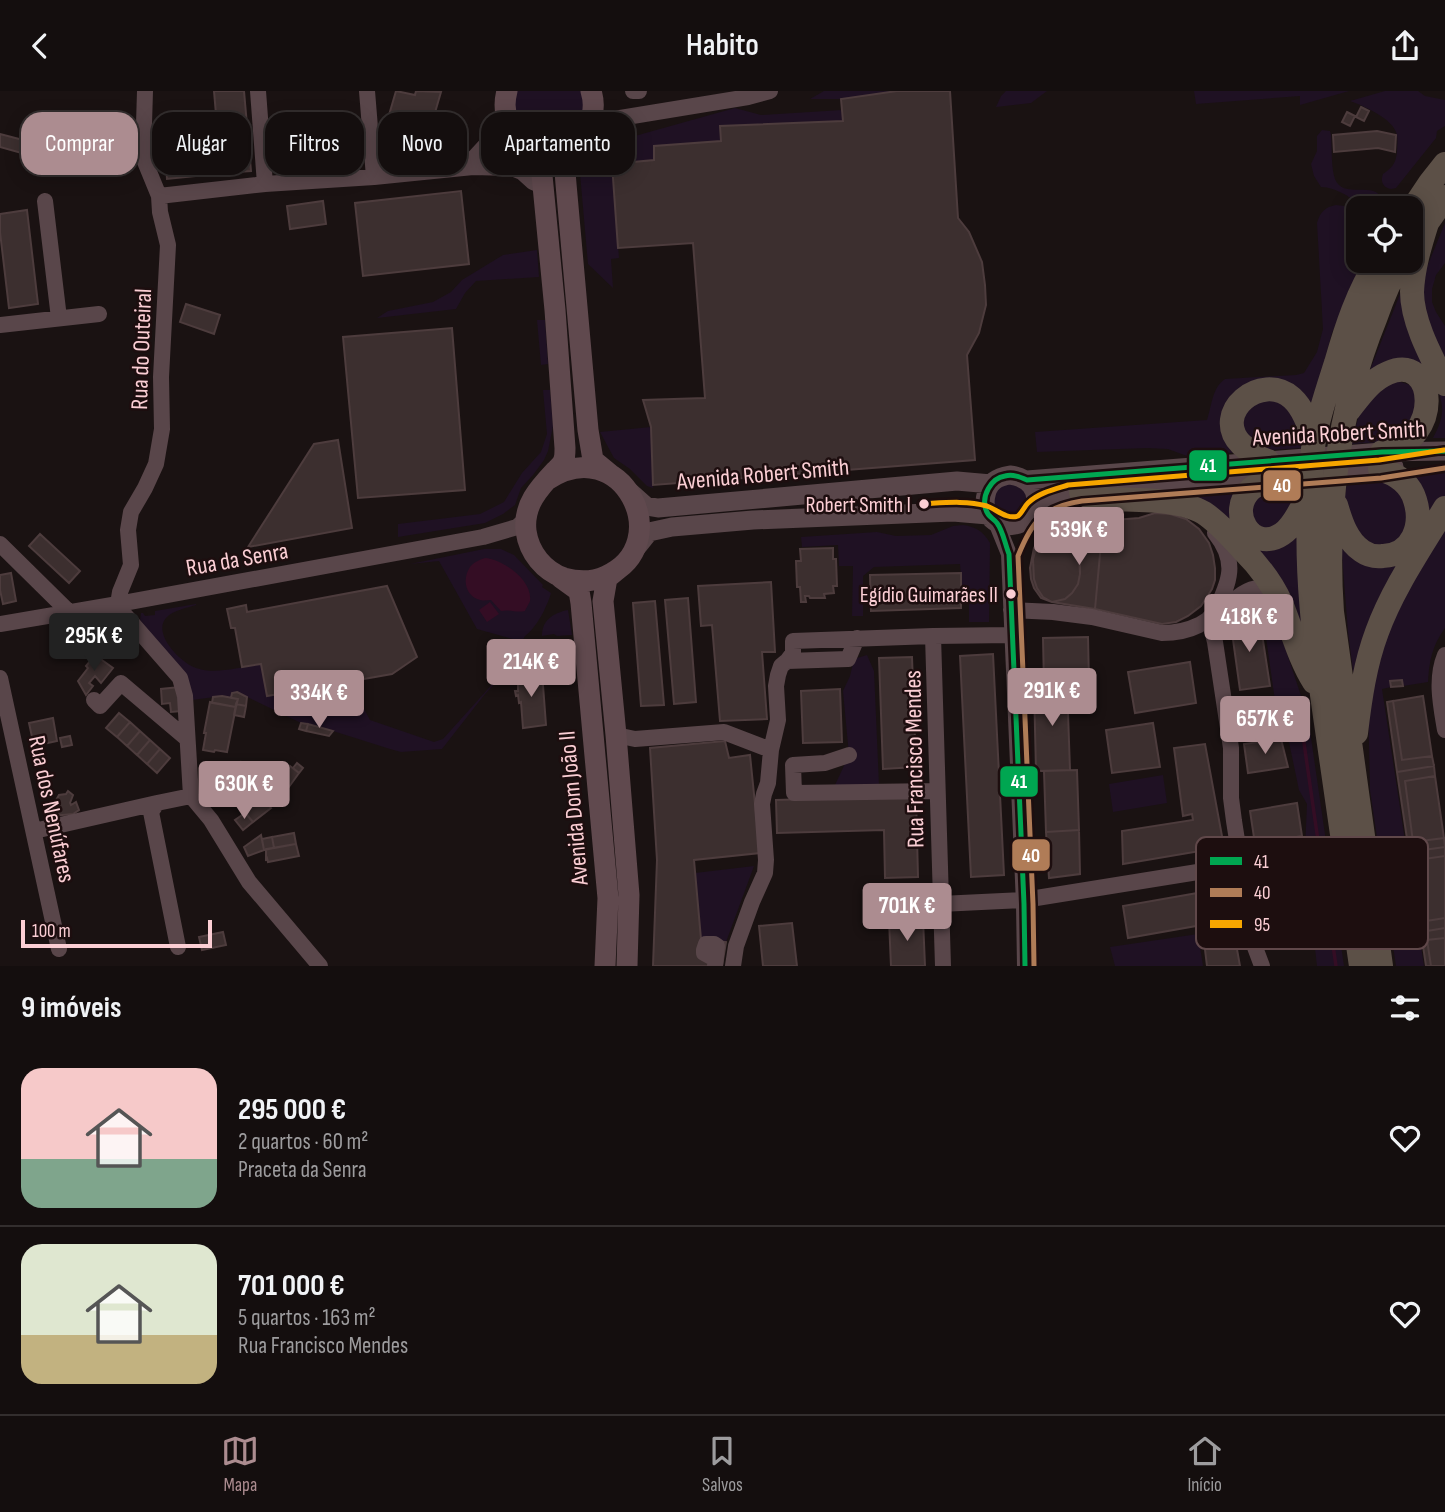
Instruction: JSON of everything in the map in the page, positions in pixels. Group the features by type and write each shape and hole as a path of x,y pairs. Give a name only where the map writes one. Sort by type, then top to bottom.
{"highway":[{"path":"1423,205 1430,183 1445,164"},
{"path":"1423,215 1445,197"},
{"path":"1314,441 1341,345 1369,273"},
{"path":"1343,837 1322,694 1308,561 1322,495 1340,443 1357,366 1395,273"},
{"path":"1415,273 1412,295 1419,326 1445,384"},
{"path":"1322,495 1352,542 1370,556 1390,556 1401,551 1415,535 1418,525 1413,494 1381,461 1418,441 1433,426 1437,417 1437,397 1427,380 1408,370 1397,370 1370,384 1347,414"},
{"path":"1322,495 1282,534 1266,539 1249,532 1241,516 1242,505 1252,488 1270,469 1251,454 1233,431 1234,413 1244,397 1253,392 1283,392 1292,398 1307,420 1314,441 1331,544 1331,599 1363,837"},
{"path":"1082,492 1092,499 1170,503 1203,512 1249,556 1268,580 1279,600 1305,668 1322,694"},
{"path":"1352,762 1367,668 1378,630 1404,577 1445,508"}],"main road":[{"path":"506,112 507,91"},
{"path":"591,91 592,112"},
{"path":"542,175 565,436 564,462 532,498 526,519 528,542 539,561 556,575 577,581 609,574 625,560 637,541 639,519 628,490 593,460 565,175"},
{"path":"547,480 567,470 578,468 590,468 611,476"},
{"name":"Avenida Dom João II","path":"625,560 607,578 603,601 622,741 629,895 627,966"},
{"name":"Avenida Dom João II","path":"556,575 579,591 608,898 606,966"}],"street":[{"name":"Rua do Outeiral","path":"118,604 131,565 128,530 131,512 156,464 162,429 161,377 168,245 159,195 142,157 145,91"},
{"path":"258,91 265,184"},
{"path":"367,91 374,177"},
{"path":"633,91 639,91"},
{"path":"635,116 770,91"},
{"path":"473,167 474,157 481,150"},
{"path":"159,195 473,167 512,168 543,186"},
{"path":"46,201 59,318"},
{"path":"0,325 99,314"},
{"name":"Avenida Robert Smith","path":"1381,461 1445,451"},
{"name":"Avenida Robert Smith","path":"1027,480 1445,459"},
{"name":"Avenida Robert Smith","path":"1029,516 1056,499 1070,494 1270,469"},
{"path":"1009,554 1036,499 1027,480 1010,475 991,484 985,501 1009,554 1026,966"},
{"name":"Avenida Robert Smith","path":"628,490 646,506 658,508 957,481 991,484"},
{"name":"Avenida Robert Smith","path":"625,560 649,532 672,527 753,520 954,512 992,519"},
{"path":"1203,512 1229,556 1227,586 1211,617 1230,740 1231,798 1237,837"},
{"path":"992,519 1014,526 1029,516"},
{"name":"Rua da Senra","path":"0,624 483,537 517,527 526,519"},
{"name":"Rua da Senra","path":"483,537 523,539 539,561"},
{"path":"0,544 70,613"},
{"path":"1011,610 1092,617 1162,633 1181,632 1198,626 1236,597 1259,587 1279,600"},
{"path":"118,604 180,678 185,696 191,796 211,820 248,882 320,966"},
{"path":"733,966 736,946 765,873 762,804 778,720 776,686 781,666 787,661 848,659 857,638 1011,635"},
{"name":"Rua Francisco Mendes","path":"933,636 943,966"},
{"path":"1445,655 1439,693 1445,730"},
{"name":"Rua dos Nenúfares","path":"0,678 59,949"},
{"path":"94,700 100,706 121,683 186,738"},
{"path":"622,741 724,732 771,750"},
{"path":"849,755 825,763 793,765 794,793 937,791"},
{"path":"825,763 827,793"},
{"path":"34,831 191,796"},
{"path":"157,803 150,812 178,947"},
{"path":"940,904 1024,900 1196,872"},
{"path":"1255,949 1262,966"}],"shaded area":[{"path":"511,91 586,91 588,103 583,112 513,112 509,106"},
{"path":"824,91 897,91 841,99 810,99"},
{"path":"1006,91 1047,91 1031,103 996,107"},
{"path":"1194,91 1349,91 1300,105 1300,96 1196,104"},
{"path":"1385,91 1418,91 1425,96 1445,100 1445,126 1437,131 1436,138 1396,188 1391,189 1384,186 1382,179 1396,159 1395,129 1378,114 1350,101"},
{"path":"735,108 761,115 842,110 843,121 721,126 721,141 654,146 654,160 635,162 635,136"},
{"path":"1322,130 1330,131 1333,169 1339,185 1351,190 1372,191 1380,196 1347,196 1321,187 1311,164 1317,151 1317,136"},
{"path":"580,175 613,175 619,258 611,259 613,288 588,264"},
{"path":"1336,205 1346,208 1346,273 1357,273 1332,333 1311,411 1246,389 1242,452 1187,456 1168,449 1147,448 1037,452 1035,432 1207,420 1215,392 1225,379 1304,373 1317,352 1323,329 1317,223 1329,207"},
{"path":"1445,223 1445,263 1436,275 1432,302 1445,326 1445,364 1425,320 1422,279"},
{"path":"537,250 539,277 476,281 456,309 377,318 388,311 433,302 503,255"},
{"path":"1404,284 1445,394 1445,438 1433,438 1442,410 1434,382 1366,380"},
{"path":"537,320 545,320 548,364 541,365"},
{"path":"1388,378 1429,391 1396,441 1351,444 1360,411"},
{"path":"543,390 550,390 553,426 548,451 521,488 515,505 485,523 398,537 398,524 480,514 504,502 522,473 541,452 547,434"},
{"path":"1272,394 1302,425 1301,448 1257,451 1237,422 1239,415"},
{"path":"651,427 653,488 614,458 600,432"},
{"path":"1445,473 1445,498 1356,694 1341,542 1402,556 1410,476"},
{"path":"1393,480 1413,519 1394,548 1361,544 1344,500 1347,483"},
{"path":"1019,483 1028,496 1025,509 1015,515 1002,515 993,501 999,485"},
{"path":"1296,487 1289,519 1262,533 1247,508 1261,488"},
{"path":"1242,490 1242,532 1299,521 1307,647 1300,631 1183,494"},
{"path":"1445,524 1445,628 1432,654 1428,682 1403,686 1402,680 1391,681 1391,687 1382,689 1404,837 1377,837 1370,790 1368,701 1395,610"},
{"path":"963,525 979,530 990,543 989,622 969,622 969,588 962,587 960,564 874,567 863,576 863,616 852,616 853,566 839,566 838,545 802,547 801,537 877,532 896,536 931,535"},
{"path":"484,549 501,549 514,555 542,587 551,593 541,616 525,636 501,677 442,749 401,752 390,749 301,723 237,692 231,698 222,696 192,700 140,620 141,613 145,616 155,615 155,611 196,604 172,613 163,625 165,640 176,654 190,665 212,671 261,664 267,696 305,690 307,703 356,694 370,720 434,742 443,739 505,670 516,640 477,629 439,561 410,564"},
{"path":"485,558 500,562 522,578 530,593 530,601 525,611 501,611 491,600 480,600 471,595 466,586 466,577 473,564"},
{"path":"490,602 499,614 487,622 479,610"},
{"path":"1272,608 1308,717 1325,837 1306,837 1307,804 1299,790 1285,723 1278,722 1262,609"},
{"path":"568,610 572,635 542,636 549,618"},
{"path":"867,655 874,671 879,785 835,785 849,755 843,691 854,659"},
{"path":"1163,775 1167,803 1113,812 1109,784"},
{"path":"754,866 726,942 701,939 695,873"},
{"path":"1196,934 1196,949 1200,949 1203,966 1115,966 1110,947"},
{"path":"1315,949 1342,949 1344,966 1317,966"},
{"path":"1393,949 1421,949 1424,966 1396,966"}],"building":[{"path":"214,91 244,91 246,112 216,112"},
{"path":"396,91 415,95 416,91 441,92 435,112 390,112"},
{"path":"897,91 950,91 958,218 969,232 982,262 985,285 986,305 979,333 967,355 975,460 653,485 651,427 643,400 705,398 693,243 618,248 613,175 635,175 635,162 654,160 654,146 721,141 720,126 843,121 841,99"},
{"path":"1361,107 1369,111 1364,121 1356,117"},
{"path":"1347,112 1355,116 1350,126 1342,122"},
{"path":"1377,131 1396,135 1395,152 1378,148 1334,152 1333,135"},
{"path":"0,134 21,139 21,153 0,147"},
{"path":"167,175 205,175 167,179"},
{"path":"461,191 469,264 363,276 355,203"},
{"path":"323,201 326,224 290,229 287,206"},
{"path":"27,210 38,304 9,308 0,214"},
{"path":"186,304 220,315 214,334 180,322"},
{"path":"452,328 465,490 358,498 343,337"},
{"path":"338,440 352,528 248,547 314,444"},
{"path":"1155,513 1186,519 1199,529 1209,543 1213,555 1215,580 1212,589 1201,606 1176,622 1162,624 1095,609 1103,521 1139,518"},
{"path":"1059,528 1081,534 1102,533 1095,609 1052,602 1041,598 1031,579 1034,548 1043,534","holes":["1063,535 1076,547 1080,574 1072,593 1065,599 1052,602 1043,597 1037,588 1033,559 1036,549 1043,541 1052,536"]},
{"path":"40,534 80,571 69,583 29,546"},
{"path":"1059,535 1069,538 1074,544 1079,557 1080,574 1072,593 1065,599 1052,602 1043,597 1037,588 1033,559 1036,549 1043,541"},
{"path":"833,548 837,586 833,586 834,593 824,594 825,598 805,596 806,602 801,602 800,587 797,587 796,561 801,561 800,549"},
{"path":"11,573 16,601 3,604 0,575"},
{"path":"961,573 961,608 871,611 870,575"},
{"path":"771,582 775,652 762,652 767,719 720,721 712,625 701,626 698,586"},
{"path":"387,586 417,657 392,674 267,696 261,664 242,667 235,628 231,628 227,609 246,605 247,612"},
{"path":"688,598 696,702 674,704 665,600"},
{"path":"655,601 664,705 641,706 633,603"},
{"path":"1250,613 1254,636 1262,634 1270,686 1240,690 1230,618"},
{"path":"1088,637 1089,683 1044,685 1043,638"},
{"path":"993,654 1004,875 971,877 960,656"},
{"path":"95,655 113,668 101,683 95,676 89,683 93,686 86,695 78,681"},
{"path":"912,657 916,767 883,769 879,658"},
{"path":"1190,662 1196,703 1135,713 1128,672"},
{"path":"542,672 546,725 523,728 521,702 519,703 515,691 518,691 518,684 515,684 514,679 517,674"},
{"path":"1402,680 1403,686 1391,687 1390,681"},
{"path":"1067,684 1070,770 1036,771 1034,686"},
{"path":"179,687 181,711 171,712 170,703 162,704 161,689"},
{"path":"840,689 842,742 803,743 801,691"},
{"path":"237,692 247,697 246,706 236,704 238,699 231,698 232,693"},
{"path":"1423,696 1432,756 1402,760 1393,701"},
{"path":"213,697 238,699 236,707 212,703"},
{"path":"1393,701 1402,760 1432,756 1434,766 1397,772 1387,702"},
{"path":"210,702 236,707 227,752 203,750"},
{"path":"236,704 246,706 244,717 234,715"},
{"path":"119,713 130,722 117,737 106,728"},
{"path":"53,718 57,741 34,746 29,723"},
{"path":"130,722 140,731 127,746 117,737"},
{"path":"301,723 308,724 306,731 299,729"},
{"path":"1153,723 1160,767 1112,773 1106,730"},
{"path":"308,724 333,731 329,736 306,731"},
{"path":"140,731 150,740 137,755 127,746"},
{"path":"70,736 72,745 62,747 60,738"},
{"path":"1281,739 1288,767 1248,773 1244,744"},
{"path":"150,740 160,749 147,764 137,755"},
{"path":"725,741 729,758 750,755 760,853 694,860 701,939 726,942 722,966 653,966 657,860 650,748"},
{"path":"1205,744 1222,837 1196,837 1196,852 1123,864 1122,831 1193,820 1192,814 1183,816 1174,748"},
{"path":"160,749 170,758 157,773 147,764"},
{"path":"241,762 257,776 249,783 235,769"},
{"path":"297,763 303,768 299,773 293,768"},
{"path":"290,766 299,773 286,791 277,785"},
{"path":"1434,766 1435,776 1405,781 1412,837 1407,837 1397,772"},
{"path":"1077,770 1079,830 1046,832 1044,771"},
{"path":"242,775 271,808 253,822 226,788"},
{"path":"1435,776 1444,838 1428,840 1428,837 1412,837 1405,781"},
{"path":"68,791 73,795 71,805 76,802 79,810 73,814 52,816 50,809 47,809 47,802 55,802 59,795"},
{"path":"916,796 918,877 885,878 884,830 777,833 776,800"},
{"path":"1297,803 1302,836 1254,837 1250,811"},
{"path":"245,813 253,822 243,830 235,820"},
{"path":"1079,830 1080,874 1049,878 1046,832"},
{"path":"294,833 296,844 274,848 272,837"},
{"path":"261,835 264,850 248,856 244,847"},
{"path":"272,837 274,848 264,850 262,839"},
{"path":"1444,838 1445,847 1428,849 1428,840"},
{"path":"296,844 299,856 268,862 266,859 266,849"},
{"path":"1445,847 1445,856 1428,858 1428,849"},
{"path":"1445,856 1445,918 1428,921 1428,858"},
{"path":"1196,893 1196,926 1128,938 1123,906"},
{"path":"1445,918 1445,928 1428,931 1428,921"},
{"path":"923,919 925,966 891,966 889,920"},
{"path":"792,923 797,966 763,966 759,926"},
{"path":"1445,928 1445,938 1428,940 1428,931"},
{"path":"223,932 226,945 202,950 199,937"},
{"path":"1445,938 1445,966 1431,966 1428,940"},
{"path":"1428,946 1431,966 1426,966 1424,949 1428,949"},
{"path":"1205,949 1237,949 1240,966 1207,966"}],"waterway":[{"path":"1301,722 1317,837"},
{"path":"1334,949 1336,966"}],"transit line":[{"name":"95","path":"921,504 979,504 1014,517 1037,497 1068,485 1379,460 1444,450"},
{"name":"41","path":"1025,966 1009,554 999,526 988,514 985,505 986,494 995,480 1008,475 1027,480 1382,452 1445,451"},
{"name":"40","path":"1034,966 1018,556 1034,525 1048,512 1082,501 1381,478 1445,468"}],"place":[{"name":"Robert Smith I","path":"924,504"},
{"name":"Egídio Guimarães II","path":"1011,594"}]}
